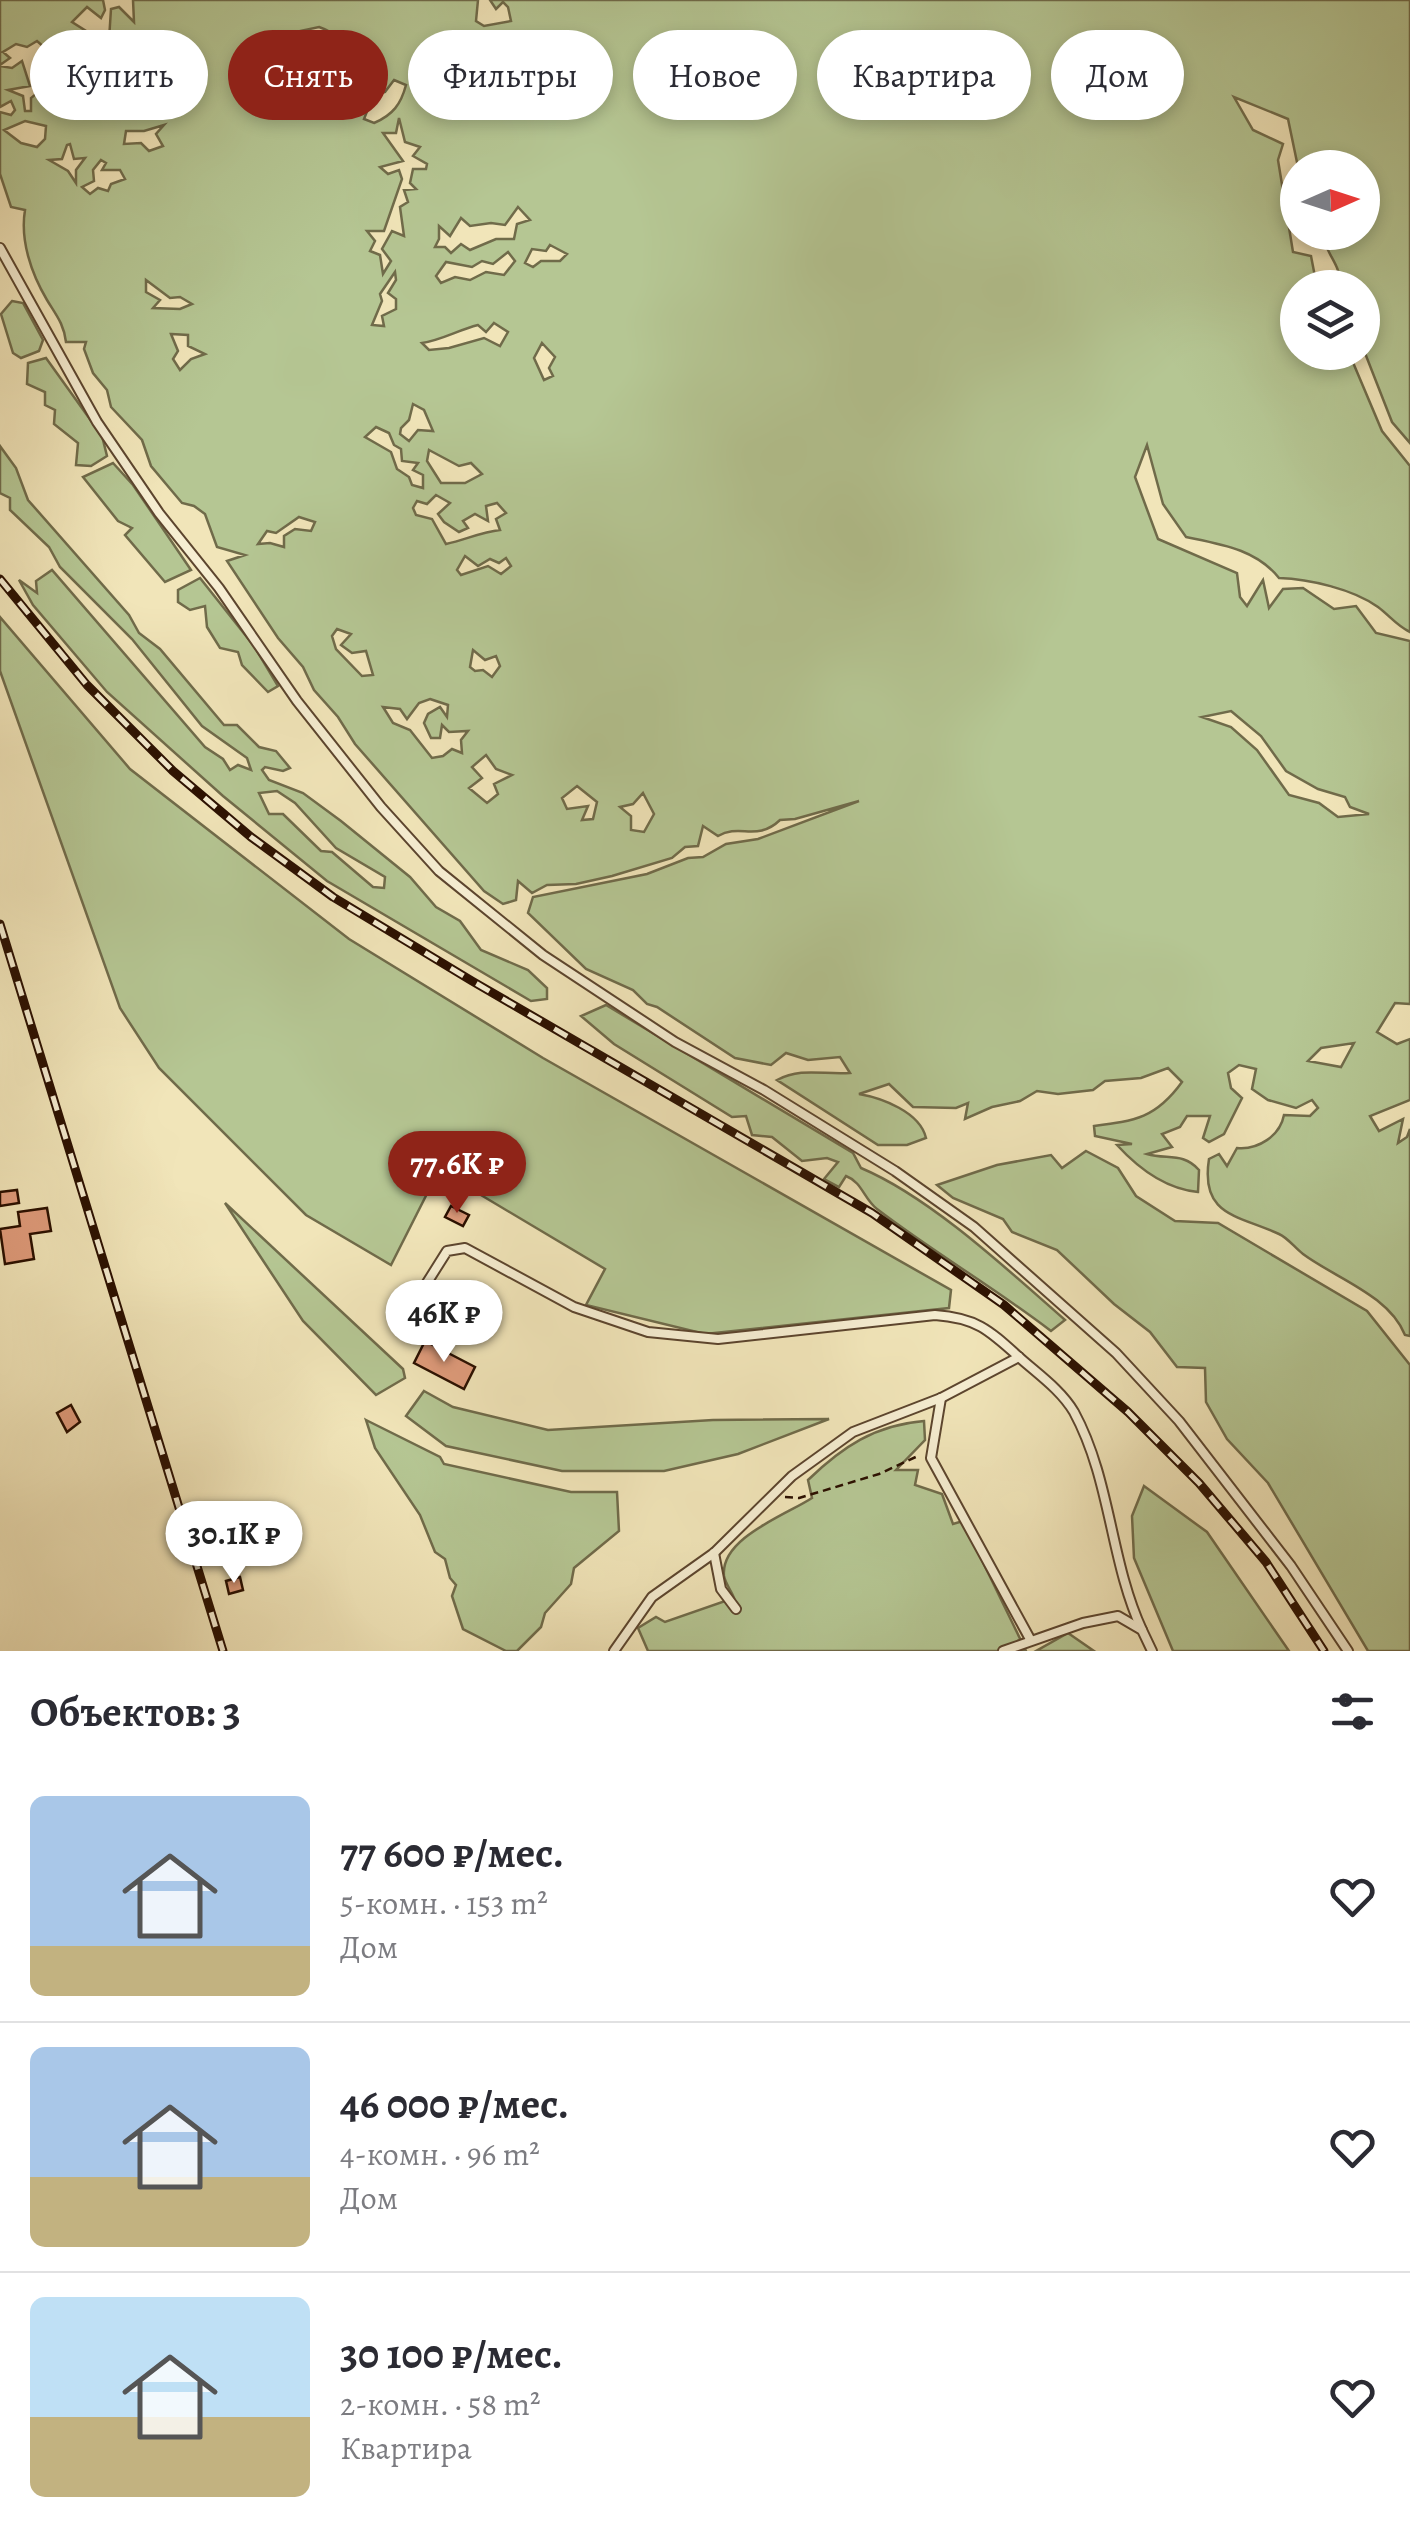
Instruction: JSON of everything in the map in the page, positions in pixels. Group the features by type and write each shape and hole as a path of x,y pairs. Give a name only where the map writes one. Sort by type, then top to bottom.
{"lane":[{"path":"0,248 97,422 158,512 219,588 296,701 381,806 440,870 543,956 675,1042 764,1090 895,1171 974,1227 1116,1352 1179,1421 1291,1566 1348,1651"},
{"path":"400,1324 447,1251 464,1248 584,1312 648,1332 718,1339 935,1315 961,1317 988,1328 1049,1383 1072,1410 1104,1492 1132,1607 1152,1651"},
{"path":"614,1651 652,1597 714,1553 768,1497 853,1432 941,1398 1019,1356"},
{"path":"941,1398 930,1458 1030,1639"},
{"path":"714,1553 721,1589 736,1609"},
{"path":"1003,1651 1104,1617 1118,1616 1142,1630"}],"path":[{"path":"768,1497 798,1498 879,1474 920,1455 930,1458"}],"green space":[{"path":"0,0 103,0 105,10 101,18 87,7 72,22 85,30 30,30 30,45 16,44 3,52 10,58 0,65"},
{"path":"133,0 478,0 476,21 484,26 511,21 503,2 496,9 490,0 1410,0 1410,443 1392,422 1372,370 1380,370 1380,270 1338,270 1328,250 1380,250 1380,150 1294,150 1288,119 1234,97 1253,130 1283,144 1278,160 1280,250 1311,256 1314,270 1280,270 1280,370 1356,370 1382,431 1410,466 1410,632 1356,595 1317,583 1279,578 1248,554 1186,537 1163,504 1147,445 1135,477 1158,539 1237,573 1240,597 1247,606 1263,580 1269,608 1283,589 1303,588 1334,609 1356,606 1376,633 1410,641 1410,1004 1395,1003 1377,1032 1397,1044 1410,1039 1410,1100 1370,1116 1379,1131 1403,1119 1398,1143 1410,1129 1410,1336 1374,1298 1303,1254 1282,1236 1236,1217 1216,1203 1210,1192 1209,1159 1219,1154 1227,1166 1237,1148 1253,1147 1273,1135 1284,1115 1310,1116 1318,1108 1312,1100 1296,1108 1268,1100 1252,1089 1256,1069 1239,1065 1228,1073 1231,1088 1242,1098 1224,1134 1209,1142 1203,1138 1210,1116 1187,1116 1180,1127 1162,1134 1172,1147 1147,1154 1193,1164 1199,1170 1198,1192 1175,1187 1154,1176 1117,1145 1132,1144 1095,1136 1094,1126 1144,1116 1163,1103 1182,1082 1168,1068 1141,1078 1105,1081 1093,1090 1058,1094 1037,1091 1020,1101 992,1107 965,1119 968,1103 956,1108 913,1107 889,1084 859,1094 889,1103 908,1114 926,1138 907,1145 878,1145 777,1080 804,1073 850,1073 840,1057 808,1060 786,1053 771,1065 735,1058 647,1004 633,990 586,969 528,913 533,897 647,874 688,858 703,857 726,844 758,839 859,801 780,820 764,830 718,836 703,826 698,846 685,847 672,858 576,884 547,885 532,893 518,881 516,900 503,904 484,891 355,744 314,690 303,667 278,638 227,561 245,555 217,547 205,514 182,503 151,466 142,440 111,407 107,390 93,373 84,349 86,342 66,342 28,256 25,210 11,207 0,174 0,112 11,115 15,110 11,101 0,107 0,66 12,68 22,61 30,86 8,90 23,96 25,111 30,111 30,120 208,120 208,30 110,30 111,9 119,7 134,22","holes":["399,118 405,142 420,147 413,156 427,164 426,169 413,169 410,183 416,189 404,190 408,202 400,207 404,236 392,231 382,249 391,261 383,274 380,255 370,251 375,241 367,231 384,231 402,179 399,170 388,174 380,167 403,161 383,133 396,133","25,121 46,126 45,139 37,147 21,143 4,130","164,125 156,134 163,146 149,151 141,143 124,144 126,131","70,144 74,159 85,158 76,170 76,183 68,171 49,160 62,159","101,160 106,163 102,170 120,170 125,179 111,184 108,191 98,188 90,194 82,187 94,181 93,170","518,207 530,220 517,224 514,239 496,239 470,250 461,244 451,253 445,247 435,247 439,226 450,236 461,218 470,226 505,225","550,245 567,254 560,261 541,261 533,267 525,263 532,249 546,251","508,252 515,261 504,275 486,272 470,280 455,277 441,283 436,276 446,262 472,267 482,261 493,264","395,272 396,280 388,293 396,299 396,309 382,316 384,326 372,325 382,301 380,294","146,280 170,298 180,297 192,304 180,309 153,308 160,300 146,292","494,323 508,332 500,346 484,338 429,350 422,343 478,325 486,332","171,334 188,335 188,346 205,354 191,359 180,370 173,359 178,351","542,343 555,357 549,368 553,376 544,380 534,358","413,404 424,410 433,431 418,430 409,441 400,434","376,427 389,433 394,445 401,449 402,461 418,463 413,470 423,475 423,488 412,485 409,477 397,469 391,452 365,437","429,450 459,466 471,463 482,474 465,483 441,483 427,461","436,495 450,503 438,514 459,532 468,528 463,521 475,514 488,521 486,506 497,503 506,513 496,519 500,530 446,544 432,519 416,515 413,508 417,501 427,504","299,517 315,522 311,531 295,529 284,536 284,547 258,544 267,531 276,533","465,556 478,566 490,559 499,563 506,558 511,566 501,574 488,566 461,575 457,570","337,629 351,634 341,645 352,653 366,651 373,675 362,676 336,649 332,636","473,650 485,660 496,656 500,666 492,677 470,667","430,699 448,705 447,717 440,707 428,714 424,723 431,738 440,738 442,725 449,732 468,731 461,740 462,753 452,749 432,758 410,730 393,723 383,707 400,709 407,719 419,703","1231,711 1261,736 1286,771 1318,789 1345,797 1350,807 1369,814 1338,817 1319,803 1289,795 1257,750 1231,727 1202,717","486,755 496,769 512,775 494,784 498,794 487,803 469,788 482,778 472,767","577,786 597,802 593,819 582,820 588,806 567,809 562,798","643,793 654,814 644,832 631,830 631,816 620,807 633,804","1354,1043 1341,1067 1308,1061 1321,1048"]},
{"path":"12,301 23,303 43,340 39,351 21,358 13,353 1,314"},
{"path":"46,358 102,436 107,456 91,466 76,465 78,443 54,424 55,410 45,405 45,392 27,384 28,363"},
{"path":"0,446 16,468 28,500 129,615 139,633 160,649 224,725 237,725 259,747 276,751 290,768 283,771 265,767 262,770 269,780 303,793 341,821 410,877 436,907 460,921 481,950 528,970 547,988 547,999 531,1001 327,881 223,796 107,692 33,605 19,580 37,593 36,581 52,570 205,747 223,759 230,770 238,765 251,770 247,758 202,726 132,639 10,510 10,498 0,493","holes":["277,791 295,803 336,848 385,877 384,888 373,887 332,852 321,851 283,814 269,814 259,793"]},
{"path":"113,463 133,485 191,570 165,582 125,535 132,528 118,521 83,477"},
{"path":"200,578 254,646 278,686 268,692 242,665 238,652 220,648 207,627 205,606 190,610 178,602 178,590"},
{"path":"0,617 130,769 349,939 543,1058 951,1290 949,1308 705,1334 586,1305 605,1269 439,1170 391,1265 306,1215 159,1068 120,1008 0,671"},
{"path":"606,1005 853,1153 861,1168 941,1216 1065,1320 1051,1331 877,1209 851,1179 846,1176 839,1187 824,1179 838,1162 827,1158 802,1161 772,1137 752,1135 746,1116 732,1117 614,1044 581,1016"},
{"path":"1086,1151 1118,1168 1136,1196 1175,1221 1218,1223 1367,1311 1410,1365 1410,1651 1368,1651 1268,1483 1227,1439 1206,1402 1205,1368 1177,1367 1150,1332 1057,1250 1012,1232 1003,1219 953,1198 937,1185 997,1165 1051,1155 1062,1168"},
{"path":"225,1203 403,1369 405,1378 376,1395 303,1321"},
{"path":"424,1391 453,1407 548,1430 713,1420 829,1419 738,1454 664,1471 562,1471 446,1446 406,1416"},
{"path":"366,1420 440,1457 444,1464 571,1492 617,1492 619,1531 574,1568 571,1584 545,1613 541,1627 517,1651 506,1651 463,1629 452,1596 456,1585 445,1559 435,1552 420,1515 375,1448"},
{"path":"924,1421 925,1440 896,1470 918,1470 915,1485 942,1494 953,1524 963,1521 1026,1651 648,1651 638,1628 656,1617 665,1622 734,1598 724,1576 732,1550 757,1529 812,1498 808,1480 834,1457 890,1427"},
{"path":"1144,1486 1207,1532 1289,1651 1173,1651 1134,1558 1132,1516"},
{"path":"1068,1633 1094,1651 1036,1651"}],"building":[{"path":"17,1190 19,1203 0,1206 0,1192"},
{"path":"451,1206 469,1215 463,1226 445,1217"},
{"path":"47,1208 51,1231 30,1234 34,1259 5,1264 0,1229 20,1226 18,1212"},
{"path":"425,1341 475,1367 464,1389 414,1363"},
{"path":"71,1405 80,1422 67,1432 57,1413"},
{"path":"240,1577 243,1590 229,1594 226,1581"}],"railway":[{"path":"0,579 87,685 173,771 251,837 333,897 872,1213 1004,1305 1128,1412 1199,1483 1266,1562 1324,1651"},
{"path":"0,924 223,1651"}]}
